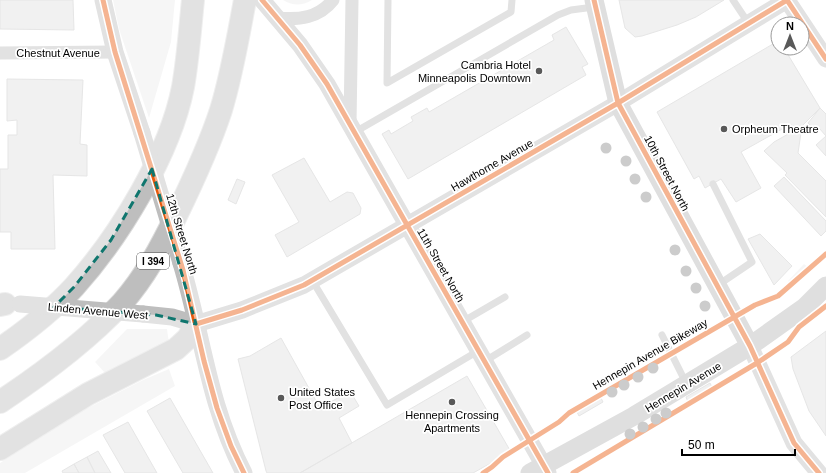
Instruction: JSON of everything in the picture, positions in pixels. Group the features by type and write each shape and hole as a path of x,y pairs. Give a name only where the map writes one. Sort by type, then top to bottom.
{"highway":[{"path":"0,349 35,323 74,287 111,240 130,212 162,151 183,88 193,0"},
{"name":"I 394","path":"0,402 57,361 108,317 122,303 145,272 162,244 198,170 222,108 232,67 239,18 239,0"},
{"path":"232,67 245,0"},
{"path":"0,449 93,391 176,349 185,341 196,324"}],"main road":[{"name":"10th Street North","path":"595,3 618,103 750,346"},
{"name":"Hennepin Avenue","path":"540,471 750,346 824,292"}],"street":[{"name":"12th Street North","path":"103,0 115,52 142,133 181,263 217,408 231,446 244,473"},
{"name":"11th Street North","path":"269,9 292,19 310,16 324,10 333,0"},
{"path":"352,0 352,128"},
{"path":"787,0 825,54"},
{"name":"Hawthorne Avenue","path":"196,324 254,306 289,292 312,280 618,103 750,24 787,0"},
{"name":"11th Street North","path":"269,9 317,68 481,356 540,471"},
{"name":"Chestnut Avenue","path":"0,53 115,52"},
{"name":"Linden Avenue West","path":"6,304 172,317 196,324"},
{"path":"750,346 794,442 819,473"}],"lane":[{"path":"388,0 387,83 511,12 512,0"},
{"path":"733,0 750,24"},
{"path":"352,128 561,13 595,3"},
{"path":"713,184 752,262 717,286"},
{"path":"312,280 387,405 481,356 527,335"},
{"path":"462,322 505,297"},
{"path":"662,335 686,385"}],"highlighted area":[{"path":"152,169 196,324 156,315 54,307 74,287 111,240"}],"shaded area":[{"path":"113,0 175,0 171,42 149,118 119,29"},
{"path":"283,0 312,0 298,4"},
{"path":"804,264 808,267 789,282 788,281"},
{"path":"127,329 167,329 169,343 152,349 105,373 95,362"},
{"path":"169,369 175,386 25,473 0,473 0,463 84,410 143,380"}],"building":[{"path":"0,0 73,0 74,30 0,29"},
{"path":"619,0 724,0 696,17 677,25 635,37 625,28"},
{"path":"566,27 588,64 582,67 586,75 408,179 382,134 389,130 391,134 413,121 411,117 427,108 429,112 554,40 552,35"},
{"name":"Orpheum Theatre","path":"770,46 770,56 789,56 820,108 802,126 798,153 826,181 826,217 785,175 787,173 764,151 774,142 790,133 791,124 741,152 761,188 736,202 721,179 705,188 699,176 694,179 657,112"},
{"path":"7,79 83,80 80,144 87,145 87,176 53,175 55,249 11,249 11,232 0,232 0,169 8,169 8,135 17,135 17,120 7,121"},
{"path":"820,108 826,114 826,136 819,128 816,131 808,123"},
{"path":"826,136 826,156 816,145"},
{"path":"304,158 330,202 347,192 353,193 361,208 360,214 287,257 275,235 299,222 272,175"},
{"path":"784,177 826,221 826,231 821,236 774,186"},
{"path":"237,179 245,182 236,204 228,200"},
{"path":"760,234 792,266 774,285 748,239"},
{"path":"826,331 826,436 809,411 793,369 791,357"},
{"name":"United States Post Office","path":"281,338 320,408 350,391 359,406 339,418 352,443 300,473 267,473 238,359 250,356"},
{"name":"Hennepin Crossing Apartments","path":"467,376 511,452 473,473 300,473"},
{"path":"710,383 712,387 688,402 686,397"},
{"path":"170,398 213,473 183,473 147,411"},
{"path":"601,398 603,402 579,416 577,412"},
{"path":"128,422 157,473 125,473 103,435"},
{"path":"98,451 111,473 95,473 87,457"},
{"path":"87,457 95,473 79,473 74,464"},
{"path":"74,464 79,473 63,473 62,471"}],"cycle path":[{"path":"103,0 115,52 183,270 204,361 217,408 231,446 244,473"},
{"path":"262,0 300,45 327,84 548,473"},
{"path":"594,0 618,103 750,346 794,443 819,473"},
{"path":"787,0 826,59"},
{"path":"196,324 242,310 304,285 618,103 787,0"},
{"name":"Hennepin Avenue Bikeway","path":"483,473 503,457 559,422 569,413 755,305 778,296 826,254"},
{"path":"573,473 757,363 788,342 799,327 826,306"}],"place":[{"name":"Cambria Hotel Minneapolis Downtown","path":"539,71"},
{"name":"Orpheum Theatre","path":"724,129"},
{"name":"United States Post Office","path":"281,398"},
{"name":"Hennepin Crossing Apartments","path":"452,402"}]}
